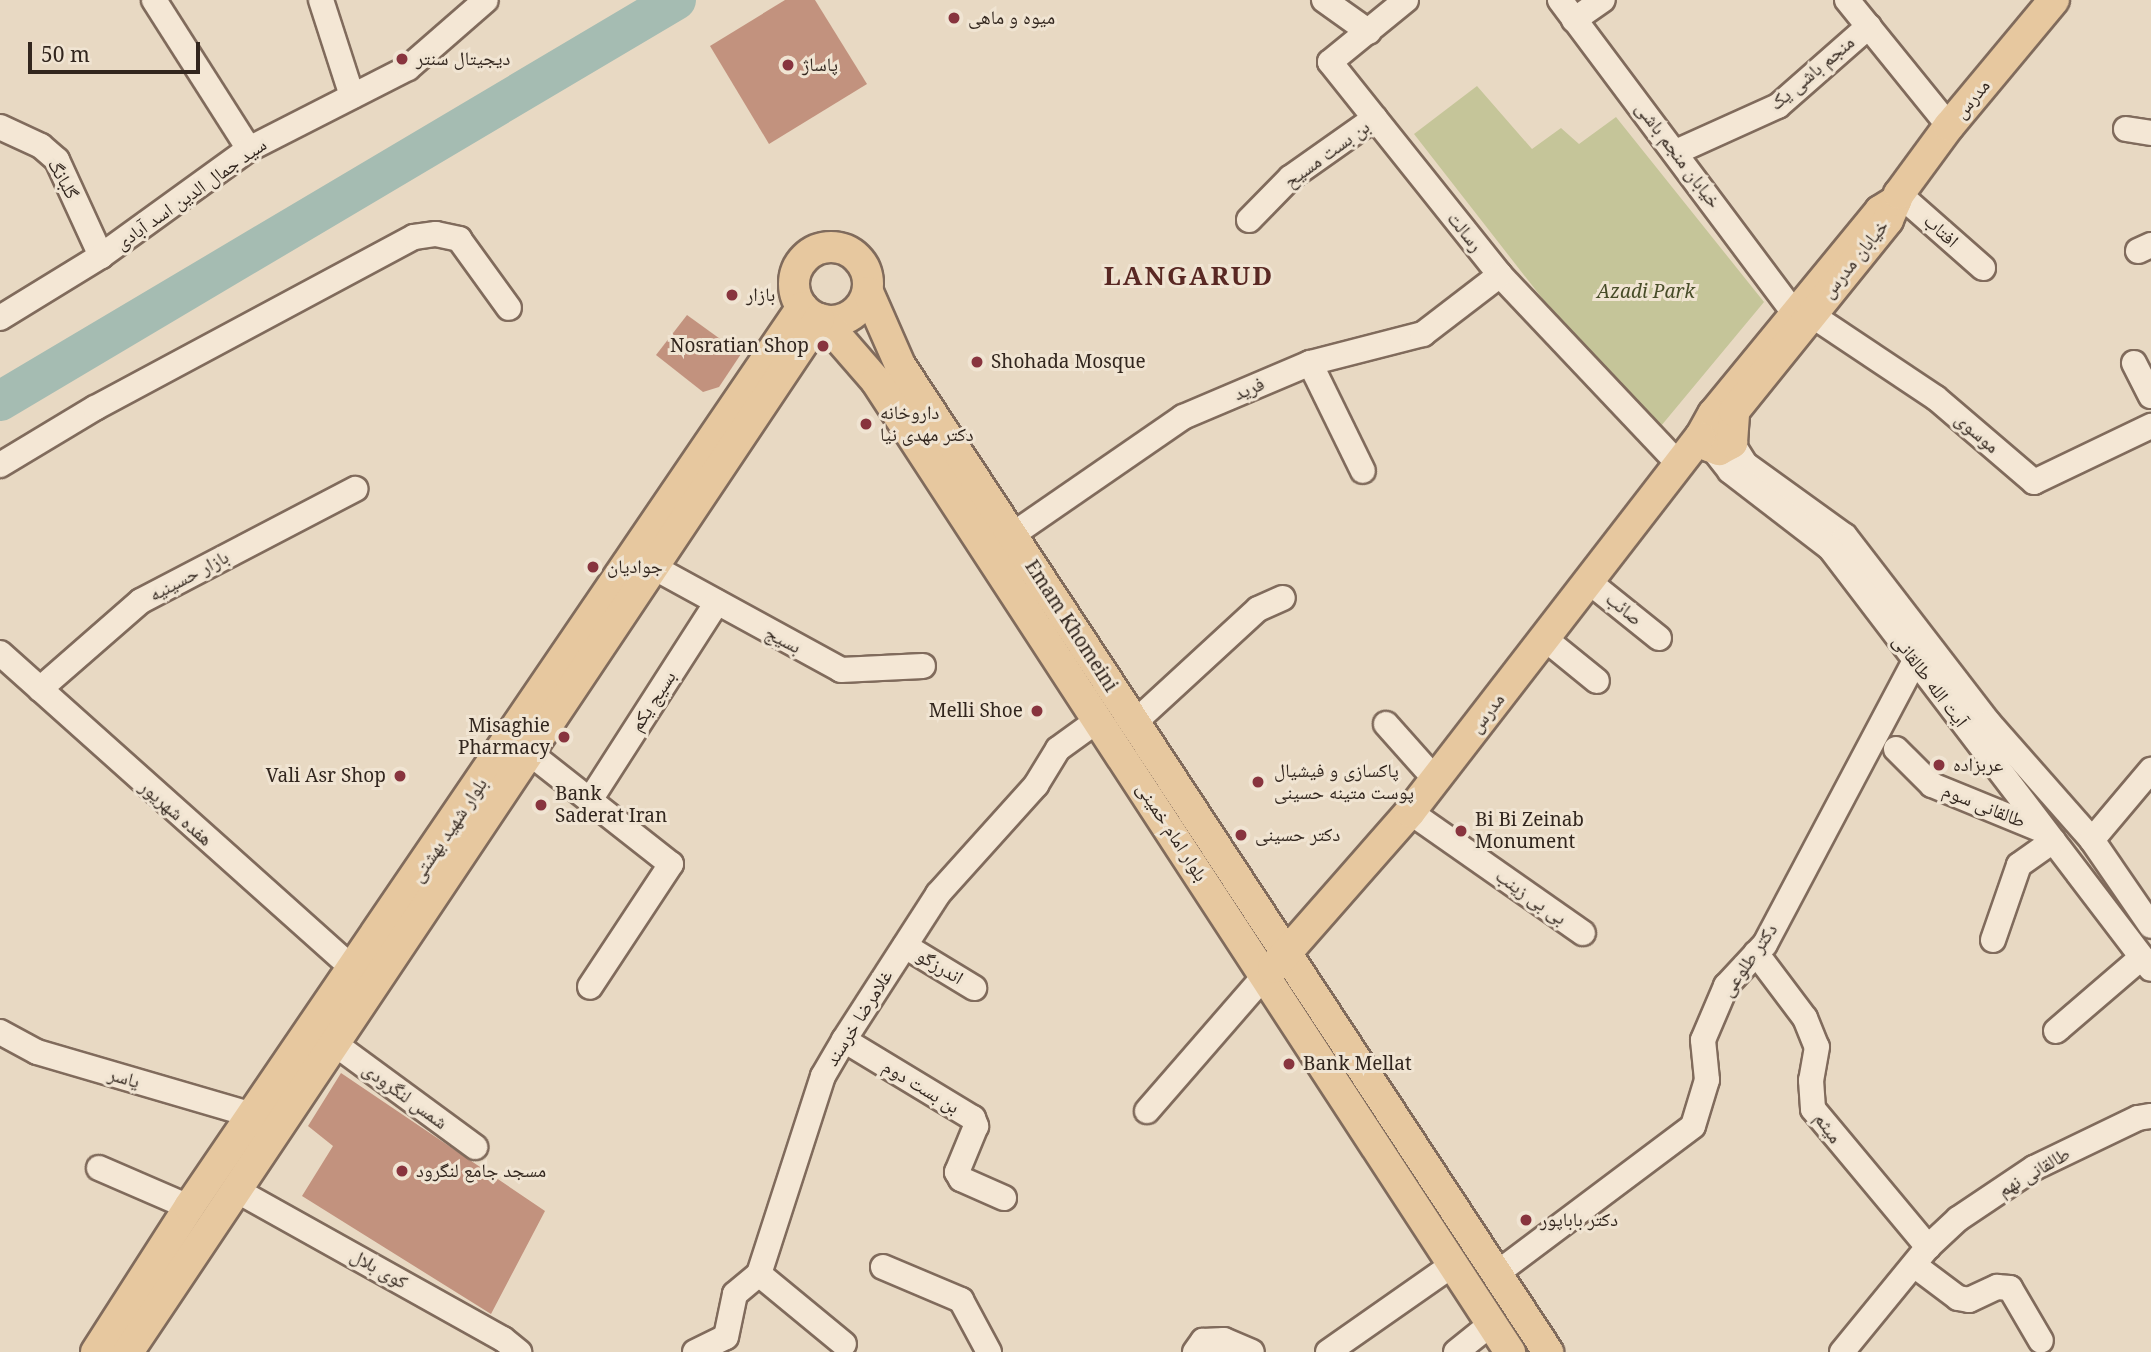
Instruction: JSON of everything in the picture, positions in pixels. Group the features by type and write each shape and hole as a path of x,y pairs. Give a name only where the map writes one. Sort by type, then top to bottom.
{"main road":[{"name":"مدرس","path":"1898,198 1950,126 2054,0"},
{"name":"خیابان مدرس","path":"1715,443 1713,414 1888,220 1898,198"},
{"path":"828,248 839,248 859,259 868,281 867,292 851,315 815,316 794,286 800,265 828,248"},
{"name":"Emam Khomeini","path":"867,292 900,365 1135,723 1276,965"},
{"name":"بلوار شهید بهشتی","path":"128,1352 655,568 815,316"},
{"name":"بلوار شهید بهشتی","path":"96,1352 251,1115 815,316"},
{"name":"بلوار امام خمینی","path":"815,316 876,380 1098,720 1276,965 1496,1274 1548,1352"},
{"name":"مدرس","path":"1276,965 1410,812 1679,464 1715,443"},
{"name":"بلوار امام خمینی","path":"1276,965 1510,1352"}],"street":[{"path":"155,0 249,149"},
{"path":"321,0 352,96"},
{"name":"سید جمال الدین اسد آبادی","path":"0,318 101,256 249,149 408,68 486,0"},
{"path":"1324,0 1369,32"},
{"name":"رسالت","path":"1406,0 1330,62 1500,275 1679,464"},
{"path":"1567,10 1603,0"},
{"path":"1847,0 1950,126"},
{"name":"خیابان منجم باشی","path":"1567,10 1802,313"},
{"name":"منجم باشی یک","path":"1676,152 1778,106 1869,26"},
{"name":"بن بست مسیح","path":"1249,220 1290,178 1375,118"},
{"name":"گلبانگ","path":"0,127 41,146 57,160 101,256"},
{"path":"2126,129 2151,133"},
{"name":"افتاب","path":"1898,198 1983,268"},
{"path":"0,466 94,408 414,237 436,234 459,239 509,308"},
{"name":"فرید","path":"1012,535 1183,417 1310,363 1423,334 1500,275"},
{"name":"موسوی","path":"1802,313 1936,398 2034,482 2151,426"},
{"path":"1310,363 1363,471"},
{"path":"2134,363 2151,396"},
{"name":"آیت الله طالقانی","path":"1715,443 1730,471 1830,548 2146,963"},
{"name":"آیت الله طالقانی","path":"1715,443 1845,536 1989,723 2092,839 2151,926"},
{"name":"بازار حسینیه","path":"40,689 141,601 355,489"},
{"name":"بسیج","path":"655,568 841,670 923,666"},
{"name":"صائب","path":"1588,581 1659,638"},
{"path":"1135,723 1258,609 1283,598"},
{"name":"بسیج یکم","path":"590,800 717,602"},
{"path":"1544,638 1597,681"},
{"name":"هفده شهریور","path":"0,653 354,970"},
{"name":"دکتر طلوعی","path":"1496,1274 1693,1126 1707,1080 1703,1040 1727,986 1756,953 1915,661"},
{"name":"غلامرضا خرسند","path":"695,1352 726,1337 735,1294 759,1274 823,1076 844,1040 938,894 1036,785 1058,749 1098,720"},
{"path":"1386,724 1435,779"},
{"name":"طالقانی سوم","path":"1896,749 1932,785 2048,836"},
{"path":"531,754 671,864 590,987"},
{"path":"2092,839 2151,770"},
{"name":"بی بی زینب","path":"1410,812 1583,933"},
{"path":"1993,940 2020,864 2048,836"},
{"name":"اندرزگو","path":"905,946 974,988"},
{"name":"میثم","path":"1756,953 1805,1018 1817,1048 1811,1080 1813,1109 1921,1256 1958,1298 1969,1300 1997,1287 2010,1288 2041,1341"},
{"path":"2056,1031 2146,963"},
{"path":"354,970 389,965"},
{"path":"1147,1111 1276,965"},
{"name":"یاسر","path":"0,1032 37,1052 251,1115"},
{"name":"بن بست دوم","path":"844,1040 973,1118 976,1126 957,1172 961,1179 1004,1198"},
{"name":"شمس لنگرودی","path":"335,1044 475,1147"},
{"name":"طالقانی نهم","path":"1842,1352 1921,1256 1958,1219 2034,1168 2138,1118 2151,1116"},
{"path":"99,1168 189,1207"},
{"name":"کوی بلال","path":"236,1189 503,1339 519,1352"},
{"path":"1328,1352 1455,1263"},
{"path":"883,1267 961,1300 989,1352"},
{"path":"759,1274 845,1344"},
{"path":"1456,1352 1491,1324"},
{"path":"1195,1352 1203,1341 1224,1340 1252,1352"}],"green space":[{"name":"Azadi Park","path":"1477,86 1532,149 1561,128 1579,144 1616,117 1764,302 1651,438 1414,134"}],"building":[{"name":"پاساژ","path":"785,0 815,0 867,84 769,144 710,46"},
{"path":"687,315 741,354 719,387 703,392 656,355"},
{"name":"مسجد جامع لنگرود","path":"341,1073 545,1211 491,1314 302,1196 333,1146 308,1126"}],"waterway":[{"path":"0,401 676,0"}],"place":[{"name":"میوه و ماهی","path":"954,18"},
{"name":"دیجیتال سنتر","path":"402,59"},
{"name":"پاساژ","path":"788,65"},
{"name":"بازار","path":"732,295"},
{"name":"Nosratian Shop","path":"823,346"},
{"name":"Shohada Mosque","path":"977,362"},
{"name":"داروخانه دکتر مهدی نیا","path":"866,424"},
{"name":"جوادیان","path":"593,567"},
{"name":"Melli Shoe","path":"1037,711"},
{"name":"Misaghie Pharmacy","path":"564,737"},
{"name":"عربزاده","path":"1939,765"},
{"name":"Vali Asr Shop","path":"400,776"},
{"name":"پاکسازی و فیشیال پوست متینه حسینی","path":"1258,782"},
{"name":"Bank Saderat Iran","path":"541,805"},
{"name":"Bi Bi Zeinab Monument","path":"1461,831"},
{"name":"دکتر حسینی","path":"1241,835"},
{"name":"Bank Mellat","path":"1289,1064"},
{"name":"مسجد جامع لنگرود","path":"402,1171"},
{"name":"دکتر باباپور","path":"1526,1220"}],"district":[{"name":"LANGARUD","path":"1189,276"}]}
